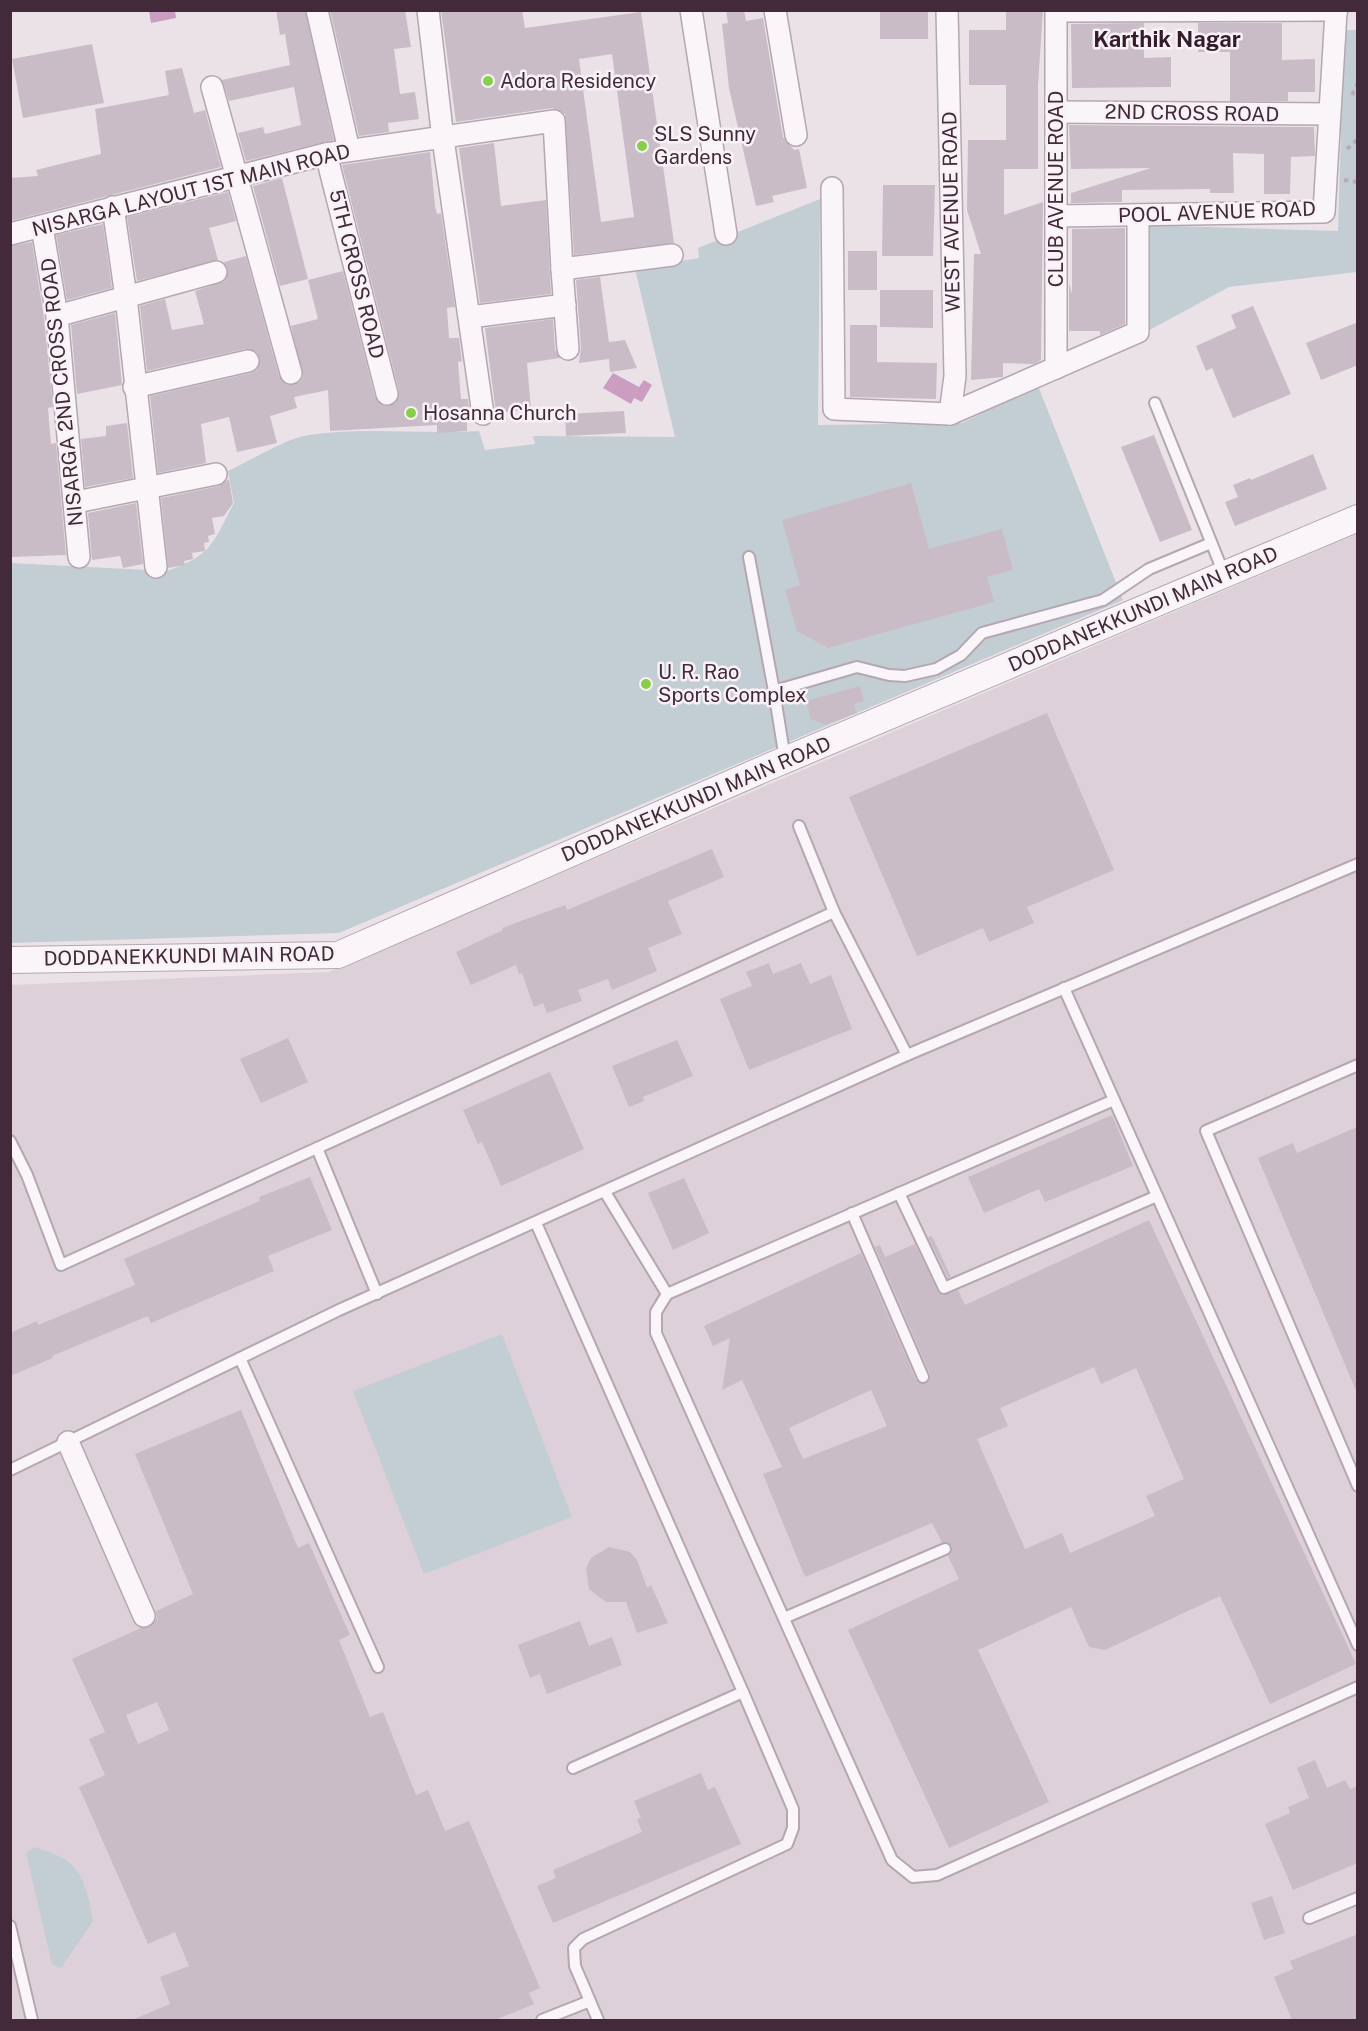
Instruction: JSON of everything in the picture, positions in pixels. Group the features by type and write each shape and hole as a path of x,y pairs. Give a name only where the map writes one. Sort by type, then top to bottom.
{"street":[{"path":"317,10 349,150"},
{"path":"428,10 443,138 483,414"},
{"path":"691,10 726,234"},
{"path":"775,10 796,135"},
{"name":"WEST AVENUE ROAD","path":"947,10 955,376 950,414"},
{"path":"1056,11 1336,11"},
{"name":"CLUB AVENUE ROAD","path":"1056,11 1056,368"},
{"name":"POOL AVENUE ROAD","path":"1057,216 1324,212 1328,114 1336,11"},
{"path":"212,87 291,373"},
{"name":"2ND CROSS ROAD","path":"1056,112 1328,114"},
{"name":"NISARGA LAYOUT 1ST MAIN ROAD","path":"10,234 326,154 554,121 562,269"},
{"name":"5TH CROSS ROAD","path":"326,154 387,394"},
{"path":"832,188 834,409 950,414 1138,332 1138,215"},
{"path":"113,207 126,297 134,387 156,567"},
{"name":"NISARGA 2ND CROSS ROAD","path":"42,227 57,316 79,557"},
{"path":"568,349 562,269 672,255"},
{"path":"57,316 216,272"},
{"path":"470,317 565,305"},
{"path":"134,387 248,361"},
{"path":"75,502 216,474"},
{"name":"DODDANEKKUNDI MAIN ROAD","path":"10,960 338,955 786,760 1358,518"},
{"path":"68,1442 144,1616"}],"lane":[{"path":"1155,403 1224,574"},
{"path":"774,691 857,667 889,675 905,676 936,669 962,655 982,633 1103,600 1149,569 1211,543"},
{"path":"749,557 786,760"},
{"path":"799,826 834,912 907,1055"},
{"path":"10,1470 376,1294 907,1055 1358,864"},
{"path":"10,1141 27,1174 61,1265 834,912"},
{"path":"1064,988 1358,1645"},
{"path":"1358,1065 1206,1131 1358,1486"},
{"path":"1114,1100 667,1293 656,1312 656,1333 892,1860 913,1877 937,1875 1358,1687"},
{"path":"317,1148 376,1294"},
{"path":"605,1192 667,1293"},
{"path":"899,1193 944,1288 1157,1196"},
{"path":"852,1214 923,1377"},
{"path":"536,1223 793,1809 793,1828 787,1844 583,1939 574,1948 575,1966 598,2020"},
{"path":"240,1358 378,1667"},
{"path":"784,1618 945,1549"},
{"path":"573,1768 743,1692"},
{"path":"1309,1918 1358,1898"},
{"path":"10,1926 32,2020"},
{"path":"542,2020 590,2001"}],"path":[{"path":"1344,152 1358,139"}],"shaded area":[{"path":"149,11 175,11 176,18 151,23"},
{"path":"1344,30 1357,30 1357,272 1229,287 1144,333 1144,225 1338,231"},
{"path":"820,199 818,425 962,423 1038,386 1123,600 339,933 11,943 10,563 167,571 182,565 203,553 210,546 234,503 228,471 276,446 304,436 369,431 479,431 485,450 535,444 533,436 675,437 635,269 699,258 698,248"},
{"path":"613,373 639,387 644,380 652,385 642,402 634,398 631,404 603,388"},
{"path":"1357,534 1357,2020 11,2020 10,985 329,972"},
{"path":"502,1334 572,1517 424,1574 353,1391"},
{"path":"35,1847 70,1863 80,1875 90,1906 93,1921 61,1968 52,1964 26,1853"}],"building":[{"path":"276,10 305,10 334,140 246,161 238,133 263,127 265,134 301,125 294,87 229,101 222,80 290,65 285,34 280,35"},
{"path":"330,10 405,10 411,47 394,49 400,94 415,92 419,119 388,123 389,132 359,136"},
{"name":"SLS Sunny Gardens","path":"441,10 522,10 525,28 641,12 674,243 574,255 565,114 552,108 456,122","holes":["612,54 634,217 601,222 579,59"]},
{"path":"726,10 744,10 746,21 763,18 783,137 794,150 799,149 807,188 772,196 774,202 756,206 729,88 722,24 728,23"},
{"path":"880,10 928,10 928,39 880,39"},
{"path":"1006,10 1043,10 1038,85 1038,169 1004,169 1004,215 1043,202 1041,360 1034,364 1003,363 1003,377 971,380 974,254 981,254 967,210 968,140 1006,140 1006,85 969,85 969,30 1006,30"},
{"path":"1144,23 1144,58 1171,57 1171,87 1072,88 1071,24"},
{"path":"1198,23 1282,23 1282,60 1315,59 1315,92 1288,92 1288,101 1230,101 1230,52 1198,52"},
{"path":"92,44 104,103 23,118 12,59"},
{"path":"182,68 194,113 205,110 221,167 10,221 10,178 38,176 36,170 101,154 95,109 169,95 165,71"},
{"path":"1069,125 1314,127 1315,156 1291,157 1290,194 1264,194 1264,154 1233,153 1234,193 1210,193 1210,189 1122,190 1122,202 1071,203 1071,193 1151,168 1071,169"},
{"path":"494,143 501,206 546,200 551,294 480,303 459,148"},
{"path":"430,152 435,206 437,214 441,213 455,307 447,308 449,338 459,338 462,361 458,362 461,399 468,399 470,416 467,416 467,431 437,433 437,425 330,431 328,390 294,397 297,408 270,416 277,443 237,452 229,417 201,424 206,463 158,473 150,396 251,373 257,370 260,359 257,352 245,349 147,371 140,306 165,299 172,330 204,324 195,291 225,281 228,269 224,262 246,256 279,376 288,385 300,382 303,376 291,326 318,319 308,280 343,271 375,397 384,406 396,403 399,391 342,165"},
{"path":"282,178 308,279 280,286 253,186"},
{"path":"883,185 935,185 933,256 882,256"},
{"path":"228,192 236,221 209,228 218,260 137,281 127,217"},
{"path":"103,224 112,288 67,300 56,235"},
{"path":"1125,228 1125,324 1100,335 1100,331 1069,331 1069,283 1072,294 1072,229"},
{"path":"32,242 44,318 53,407 48,408 51,444 56,443 66,555 12,557 10,246"},
{"path":"848,251 877,251 877,290 848,290"},
{"path":"600,277 609,342 625,340 637,368 610,372 609,359 579,363 581,348 576,280"},
{"path":"880,290 933,290 933,328 880,327"},
{"path":"1253,306 1291,394 1233,418 1212,368 1206,371 1196,346 1236,328 1231,315"},
{"path":"115,313 122,385 77,394 71,325"},
{"path":"553,319 555,350 560,358 527,363 531,409 496,413 485,328"},
{"path":"1358,322 1358,365 1321,380 1306,343"},
{"path":"850,325 877,325 877,362 937,363 936,399 850,397"},
{"path":"624,411 626,433 566,436 565,414"},
{"path":"127,423 133,478 85,487 81,439 106,436 106,426"},
{"path":"1154,435 1192,530 1160,542 1121,447"},
{"path":"1313,454 1327,489 1235,526 1225,502 1238,497 1233,485 1250,478 1251,480"},
{"path":"229,479 233,503 224,516 212,518 215,534 208,536 209,542 204,543 205,551 192,553 193,559 184,561 185,565 168,568 161,498 219,486"},
{"path":"911,483 929,549 1002,529 1013,570 987,577 994,602 828,648 797,631 785,590 800,585 782,520"},
{"path":"136,503 143,564 123,568 120,556 92,560 88,513"},
{"path":"860,686 864,701 854,704 857,713 825,725 811,719 806,701"},
{"path":"1047,713 1114,870 1027,907 1034,923 989,942 983,928 917,956 849,797"},
{"path":"712,849 724,877 668,901 682,934 648,948 657,971 612,990 608,979 578,990 582,1001 547,1013 543,1003 534,1007 522,973 519,974 516,965 471,985 456,952 503,930 502,928 565,905 567,910"},
{"path":"769,963 773,974 801,963 810,984 831,975 852,1029 749,1070 720,999 752,986 746,972"},
{"path":"288,1038 308,1082 261,1103 240,1059"},
{"path":"677,1040 693,1076 643,1097 644,1101 629,1107 612,1066"},
{"path":"550,1072 584,1149 501,1186 482,1142 478,1144 463,1110"},
{"path":"1112,1115 1133,1166 1045,1202 1039,1189 984,1213 968,1177"},
{"path":"1357,1127 1357,1393 1258,1158 1293,1143 1297,1153"},
{"path":"310,1177 332,1230 268,1256 274,1271 151,1323 148,1316 10,1376 10,1333 37,1321 38,1325 135,1285 124,1259 260,1201 259,1197"},
{"path":"684,1178 709,1233 673,1250 648,1193"},
{"path":"1149,1220 1356,1664 1270,1704 1220,1596 1105,1650 1089,1647 1071,1607 978,1650 1049,1802 949,1848 848,1630 959,1579 948,1556 952,1546 942,1542 932,1523 805,1577 763,1474 782,1467 742,1380 722,1390 730,1338 713,1346 704,1326 861,1253 916,1380 925,1384 929,1381 930,1374 875,1247 880,1245 885,1257 915,1244 938,1292 944,1295 958,1290 965,1305","holes":["1094,1367 1101,1384 1136,1368 1184,1479 1146,1496 1155,1516 1070,1553 1062,1533 1025,1549 977,1439 1008,1426 1000,1408","871,1390 887,1426 803,1459 789,1428"]},
{"path":"932,1236 951,1277 948,1278 928,1237"},
{"path":"241,1410 298,1548 309,1543 350,1635 339,1640 370,1717 383,1712 416,1795 428,1790 445,1831 469,1821 540,1988 529,1993 534,2004 495,2020 132,2020 170,2004 160,1977 189,1966 175,1932 148,1944 79,1787 105,1775 89,1739 105,1732 72,1659 141,1628 150,1627 157,1618 156,1611 193,1594 135,1454","holes":["157,1702 169,1730 138,1744 126,1715"]},
{"path":"609,1547 630,1552 637,1560 647,1588 651,1585 668,1623 637,1633 626,1602 606,1602 589,1589 586,1568 591,1558"},
{"path":"580,1621 589,1646 612,1637 622,1665 547,1694 540,1674 530,1678 518,1645"},
{"path":"1315,1760 1327,1788 1345,1780 1350,1789 1358,1786 1358,1863 1293,1890 1265,1824 1290,1813 1288,1807 1309,1798 1297,1768"},
{"path":"701,1773 708,1790 715,1787 741,1844 553,1923 537,1886 556,1878 553,1870 642,1832 637,1819 641,1818 634,1801"},
{"path":"1272,1896 1285,1933 1264,1940 1251,1903"},
{"path":"1358,1934 1358,2020 1292,2020 1274,1977 1293,1969 1290,1961"}],"place":[{"name":"Adora Residency","path":"488,81"},
{"name":"SLS Sunny Gardens","path":"642,146"},
{"name":"Hosanna Church","path":"411,413"},
{"name":"U. R. Rao Sports Complex","path":"646,684"}],"district":[{"name":"Karthik Nagar","path":"1167,39"}]}
